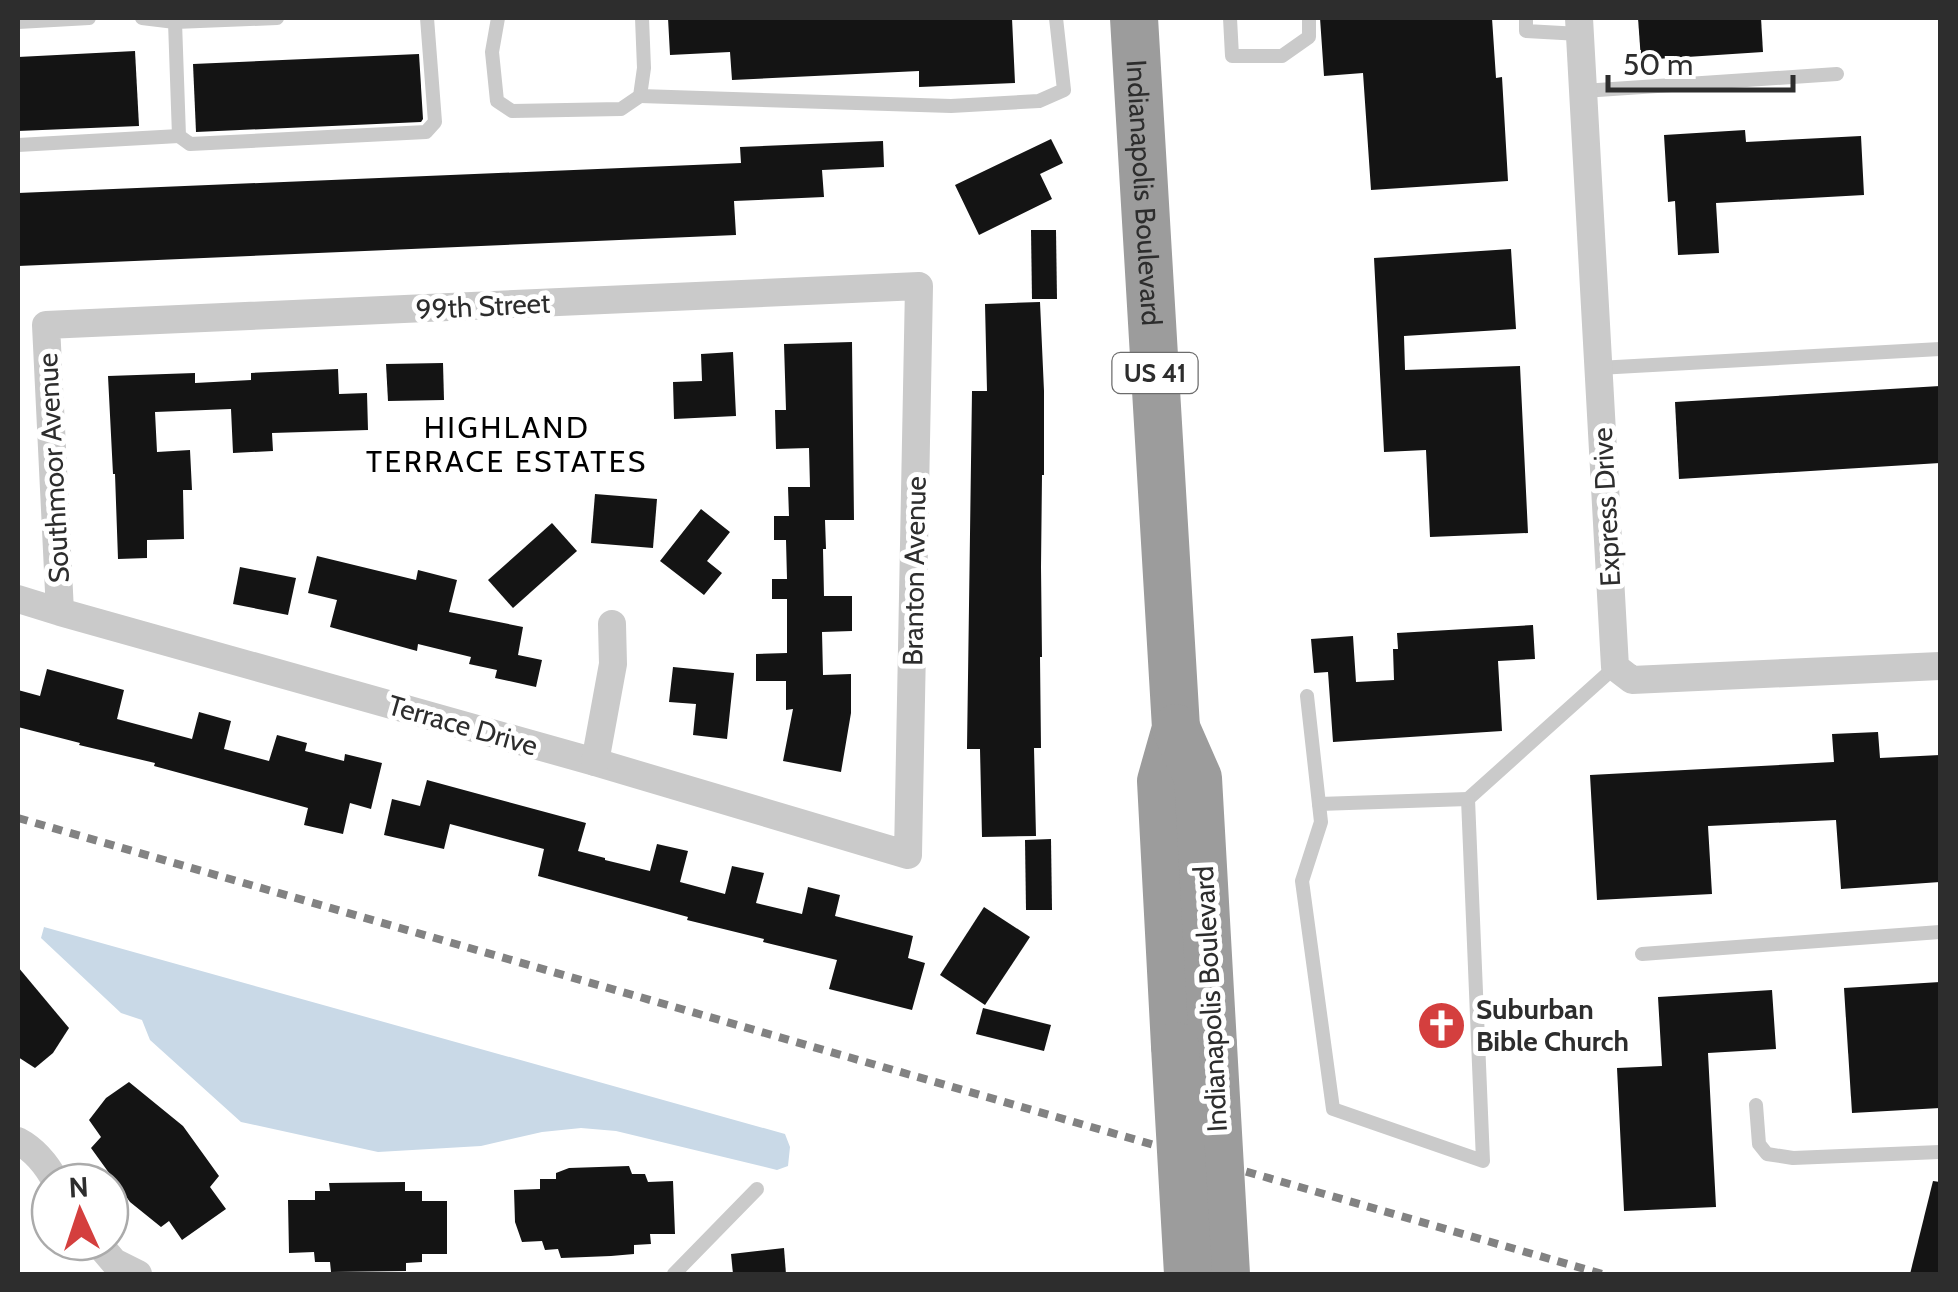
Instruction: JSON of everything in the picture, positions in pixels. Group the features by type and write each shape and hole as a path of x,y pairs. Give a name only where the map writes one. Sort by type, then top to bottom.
{"highway":[{"name":"Indianapolis Boulevard","path":"1134,18 1176,728 1198,778 1188,1274"},
{"name":"Indianapolis Boulevard","path":"1194,1045 1226,1274"}],"street":[{"name":"Express Drive","path":"1579,26 1615,667"},
{"name":"99th Street","path":"46,325 919,286"},
{"name":"Branton Avenue","path":"908,855 919,286"},
{"name":"Southmoor Avenue","path":"46,325 60,612"},
{"name":"Terrace Drive","path":"18,599 908,855"},
{"path":"595,762 613,664 612,624"},
{"path":"1615,667 1632,680 1940,666"},
{"path":"18,1140 44,1162"}],"lane":[{"path":"18,22 89,18"},
{"path":"142,18 174,22 277,18"},
{"path":"18,145 178,136 190,144 426,132 435,122 428,18"},
{"path":"498,18 492,52 497,101 512,112 621,109 640,96 952,106 1039,101 1064,90 1056,18"},
{"path":"640,96 644,68 642,18"},
{"path":"1230,18 1232,56 1282,56 1308,37 1309,18"},
{"path":"1526,18 1526,32 1579,26"},
{"path":"174,22 178,136"},
{"path":"1583,91 1837,74"},
{"path":"1598,368 1940,350"},
{"path":"1319,804 1468,799 1615,667"},
{"path":"1307,696 1320,822 1302,881 1334,1109 1483,1162 1468,799"},
{"path":"1642,954 1940,932"},
{"path":"1756,1105 1759,1144 1767,1154 1794,1158 1940,1152"},
{"path":"674,1274 757,1189"}],"water":[{"path":"44,927 785,1134 790,1147 788,1166 777,1170 616,1131 581,1128 481,1146 378,1152 241,1122 150,1040 142,1020 121,1013 41,938"}],"building":[{"path":"668,18 1012,18 1015,83 919,87 919,71 732,80 730,52 670,55"},
{"path":"1320,18 1492,18 1496,78 1502,77 1508,181 1371,190 1363,73 1324,76"},
{"path":"1638,18 1761,18 1763,52 1641,60"},
{"path":"135,51 139,126 18,131 18,57"},
{"path":"419,54 421,122 196,132 193,64"},
{"path":"1745,130 1746,142 1861,136 1864,195 1716,203 1719,253 1678,255 1675,201 1668,202 1664,135"},
{"path":"1051,139 1063,163 1040,174 1052,199 979,235 955,185"},
{"path":"883,141 884,167 822,170 824,197 734,201 736,235 18,266 18,193 741,163 740,147"},
{"path":"1031,230 1056,230 1057,299 1032,299"},
{"path":"1511,249 1516,329 1404,336 1405,370 1520,366 1528,533 1430,537 1426,450 1384,452 1374,258"},
{"path":"1040,302 1044,475 1041,748 1034,748 1036,836 982,837 980,749 967,749 972,391 987,391 985,304"},
{"path":"852,342 854,520 825,520 823,549 824,596 852,596 852,631 822,632 823,675 851,674 851,713 841,772 783,761 793,709 786,710 786,681 756,681 756,654 787,653 787,599 772,599 772,579 787,579 786,540 774,540 774,516 789,516 788,487 810,487 809,448 776,449 775,410 786,410 784,344"},
{"path":"733,352 736,416 674,419 673,382 702,381 701,354"},
{"path":"443,363 444,400 388,401 386,364"},
{"path":"338,369 339,394 367,393 368,430 272,433 273,451 233,453 231,409 155,412 157,452 190,450 192,490 183,490 184,539 147,540 147,558 118,559 108,376 195,373 195,383 251,380 251,373"},
{"path":"1940,386 1940,463 1679,479 1675,402"},
{"path":"595,494 657,499 653,548 591,543"},
{"path":"701,509 730,532 707,561 722,573 704,595 660,561"},
{"path":"552,523 577,551 513,608 488,580"},
{"path":"317,556 416,580 418,570 457,580 449,612 523,627 518,655 542,660 536,687 495,678 497,670 469,664 471,657 418,644 417,651 330,627 337,600 308,593"},
{"path":"240,567 296,578 288,615 233,604"},
{"path":"1533,625 1535,659 1498,661 1502,731 1333,742 1328,672 1314,673 1311,639 1353,636 1356,682 1394,680 1397,633"},
{"path":"673,667 734,673 727,739 693,735 696,704 669,702"},
{"path":"47,669 124,690 117,719 192,739 199,712 231,721 224,749 269,761 277,735 307,743 305,751 344,761 345,754 382,763 371,809 350,803 343,834 304,825 308,808 18,727 18,690 40,696"},
{"path":"1878,732 1880,758 1940,755 1940,882 1841,889 1836,820 1708,826 1712,894 1597,900 1590,775 1834,762 1832,734"},
{"path":"427,780 586,823 578,851 605,860 650,871 657,844 688,851 680,882 725,894 732,866 764,873 756,903 802,914 808,887 840,895 835,916 913,936 908,958 925,963 912,1010 829,989 837,960 538,876 544,849 450,824 444,849 384,835 392,799 420,806"},
{"path":"1051,839 1052,910 1026,910 1025,840"},
{"path":"984,907 1030,937 985,1005 940,975"},
{"path":"18,967 69,1028 53,1053 35,1068 18,1057"},
{"path":"1940,982 1940,1108 1852,1113 1844,988"},
{"path":"1772,990 1776,1049 1708,1053 1716,1207 1624,1211 1617,1068 1662,1066 1658,997"},
{"path":"983,1008 1051,1025 1044,1051 976,1034"},
{"path":"129,1082 183,1126 219,1176 210,1187 226,1209 182,1240 169,1221 161,1227 130,1202 130,1162 101,1162 91,1148 101,1137 89,1120 106,1098"},
{"path":"629,1166 632,1174 645,1174 648,1182 673,1181 675,1234 650,1234 651,1244 634,1245 634,1254 611,1256 561,1258 558,1249 545,1250 542,1241 522,1242 515,1222 514,1190 540,1189 540,1179 556,1179 556,1173 569,1168"},
{"path":"1933,1181 1940,1182 1940,1274 1910,1274"},
{"path":"405,1182 405,1191 422,1191 422,1201 447,1201 447,1254 422,1254 422,1262 406,1263 406,1271 331,1272 330,1262 315,1262 314,1252 289,1253 288,1200 315,1200 315,1191 330,1191 329,1183"},
{"path":"784,1248 786,1274 733,1274 731,1254"}],"railway":[{"path":"18,818 1602,1274"}],"place":[{"name":"Suburban Bible Church","path":"1441,1025"}],"district":[{"name":"HIGHLAND TERRACE ESTATES","path":"507,444"}]}
